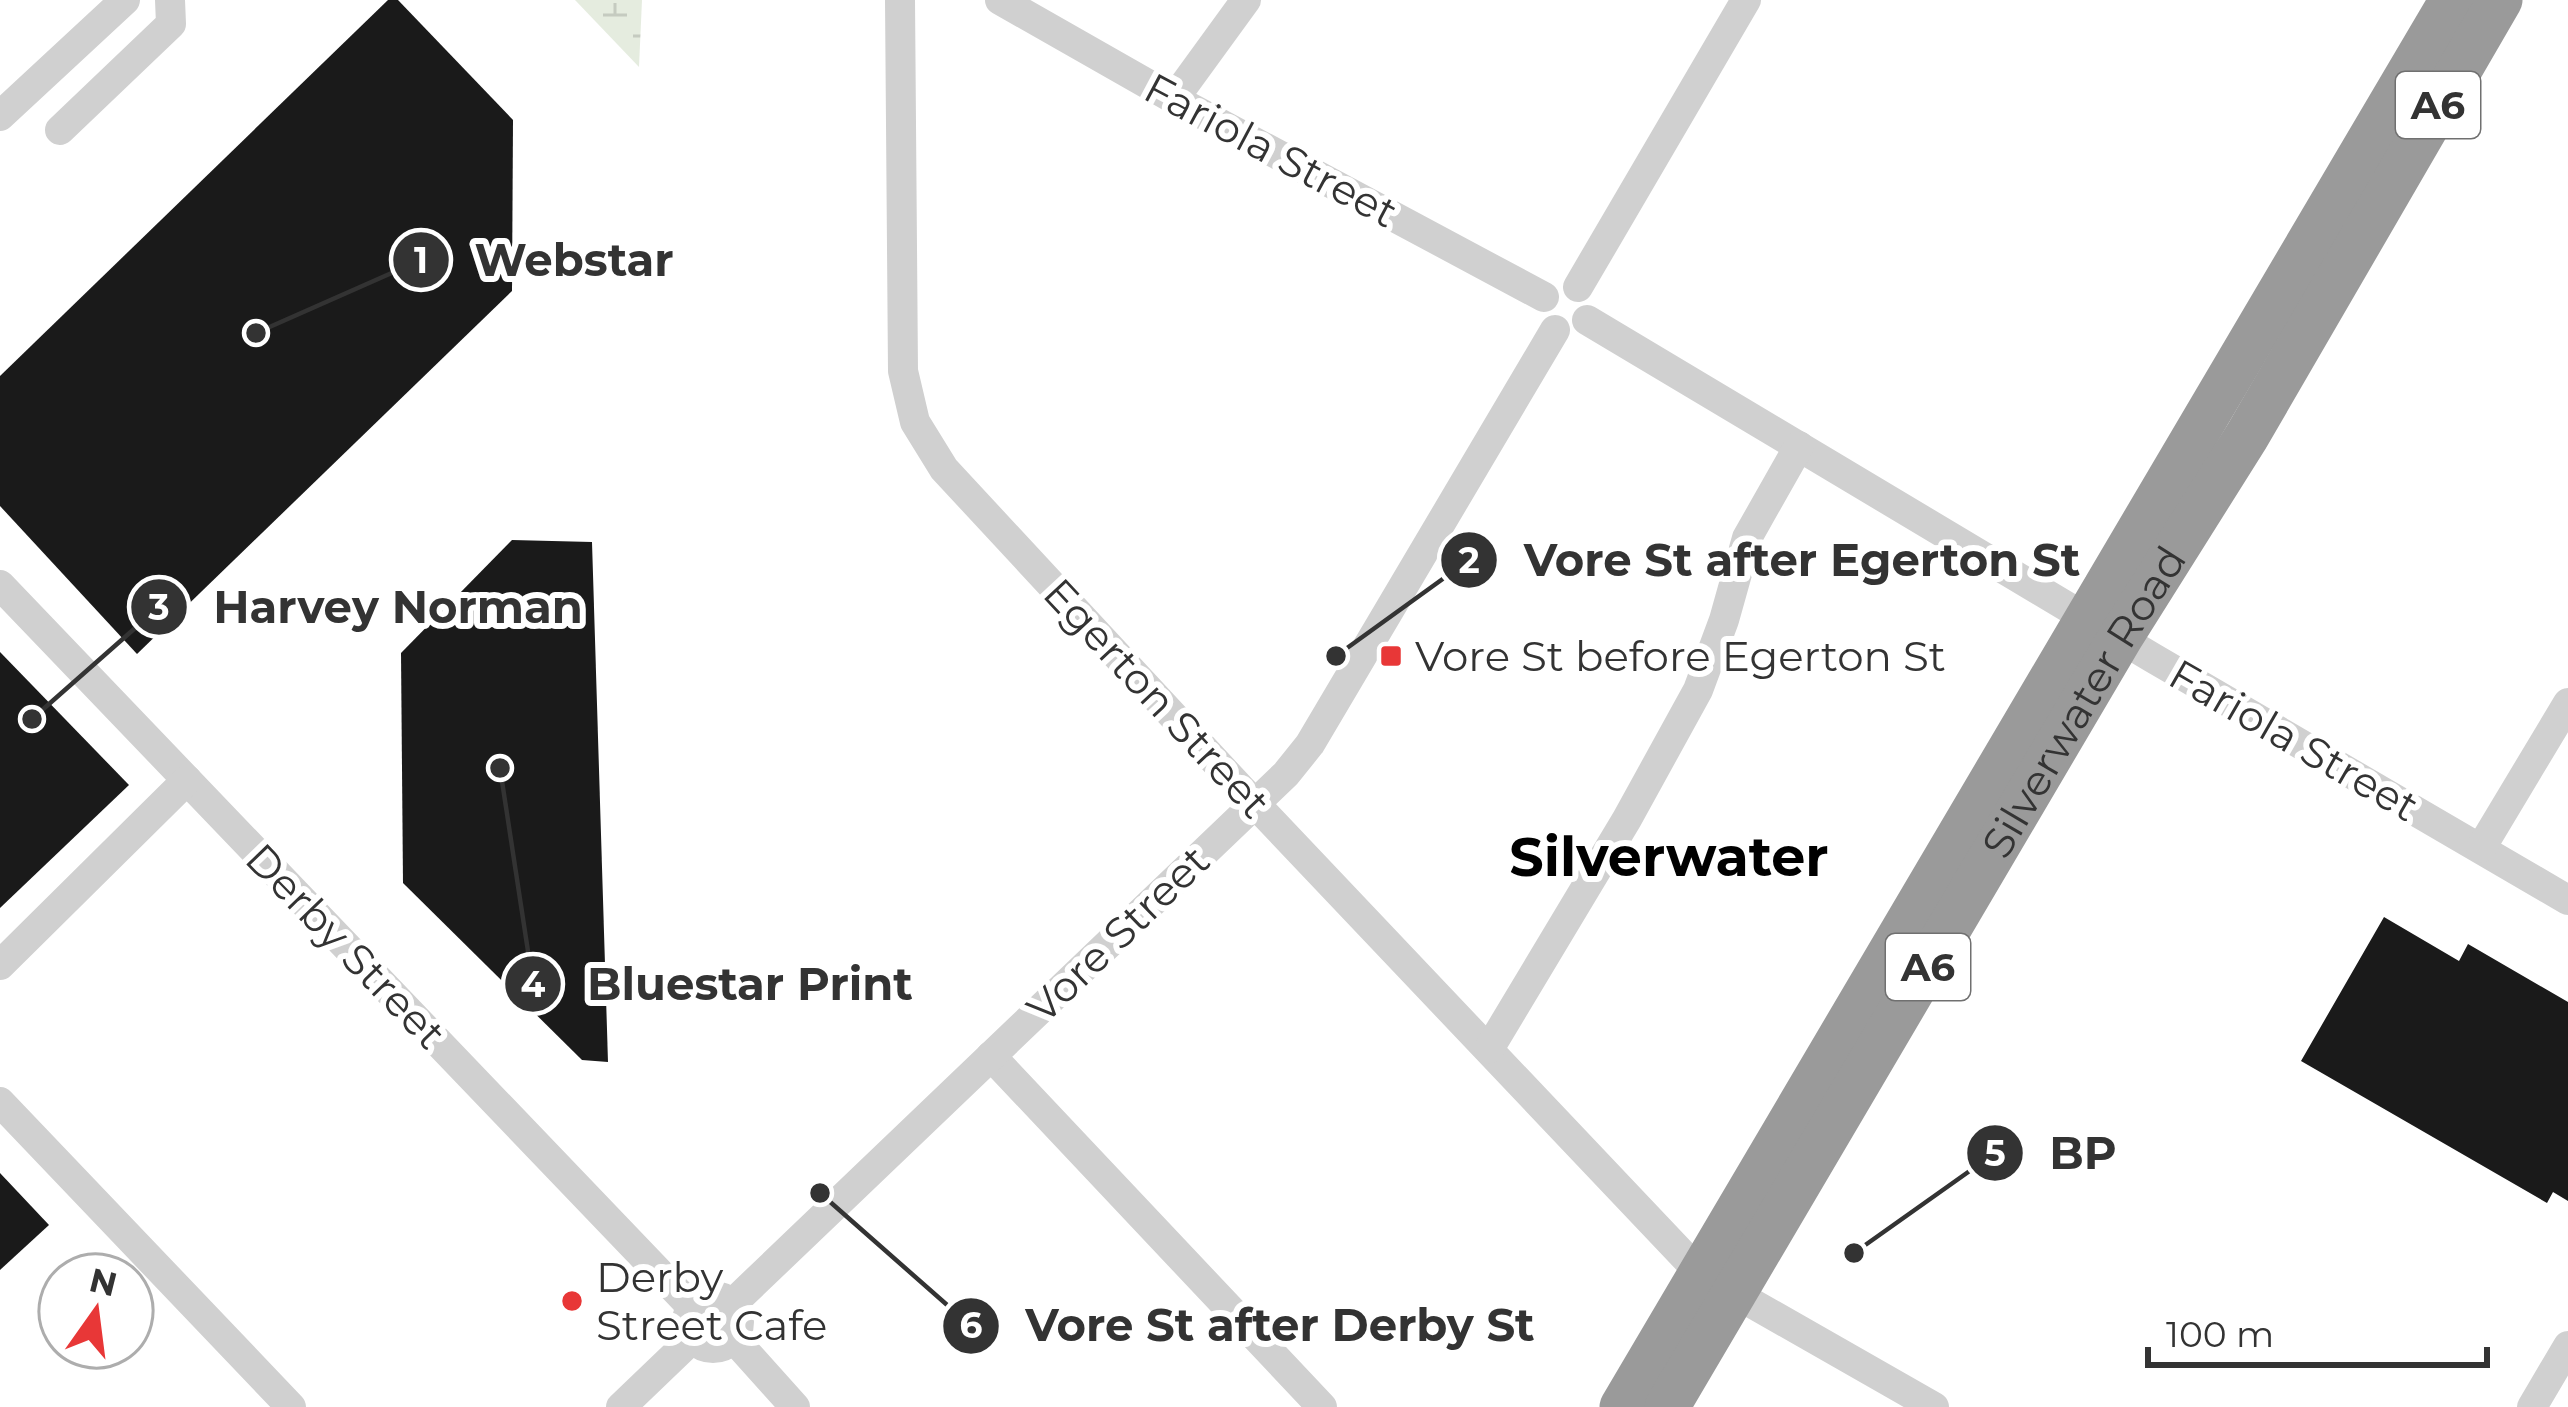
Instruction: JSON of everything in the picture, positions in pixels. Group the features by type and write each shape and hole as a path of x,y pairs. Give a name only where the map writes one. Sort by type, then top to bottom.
{"highway":[{"name":"Silverwater Road","path":"1622,1407 1718,1283 2103,628 2452,0"},
{"name":"Silverwater Road","path":"2103,628 2247,436 2500,0"},
{"name":"Silverwater Road","path":"1667,1407 1718,1283"}],"street":[{"path":"0,116 125,0"},
{"path":"60,130 171,24 170,0"},
{"name":"Egerton Street","path":"900,0 903,371 916,422 944,470 1255,804 1718,1283 1934,1407"},
{"name":"Fariola Street","path":"1000,0 1544,297"},
{"path":"1174,99 1246,0"},
{"path":"1578,287 1746,0"},
{"path":"1563,284 1578,287 1590,306 1587,320 1576,330 1555,330 1544,319 1544,297 1563,284"},
{"name":"Fariola Street","path":"1587,320 2568,900"},
{"name":"Vore Street","path":"732,1304 1255,804 1310,744 1555,330"},
{"path":"1489,1049 1627,819 1697,690 1724,620 1747,538 1799,446"},
{"name":"Derby Street","path":"0,585 693,1323"},
{"path":"2481,848 2568,703"},
{"path":"0,965 187,780"},
{"path":"991,1056 1322,1407"},
{"path":"0,1102 291,1407"},
{"path":"621,1407 711,1296 732,1304 739,1325 733,1339 713,1348 693,1323"},
{"path":"733,1339 795,1407"},
{"path":"2532,1407 2568,1346"}],"green space":[{"path":"575,0 642,0 639,67"}],"building":[{"path":"388,0 398,0 513,120 512,291 137,654 0,506 0,376"},
{"path":"512,540 592,542 608,1062 582,1060 403,883 401,653"},
{"path":"0,652 129,785 0,908"},
{"path":"2384,917 2459,961 2468,944 2568,1002 2568,1201 2553,1192 2547,1203 2301,1061"},
{"path":"0,1173 49,1225 0,1270"}],"place":[{"name":"Webstar","path":"256,333"},
{"name":"Vore St after Egerton St","path":"1336,656"},
{"name":"Vore St before Egerton St","path":"1391,656"},
{"name":"Harvey Norman","path":"32,719"},
{"name":"Bluestar Print","path":"500,768"},
{"name":"Vore St after Derby St","path":"820,1193"},
{"name":"BP","path":"1854,1253"},
{"name":"Derby Street Cafe","path":"572,1301"}],"district":[{"name":"Silverwater","path":"1669,857"}]}
